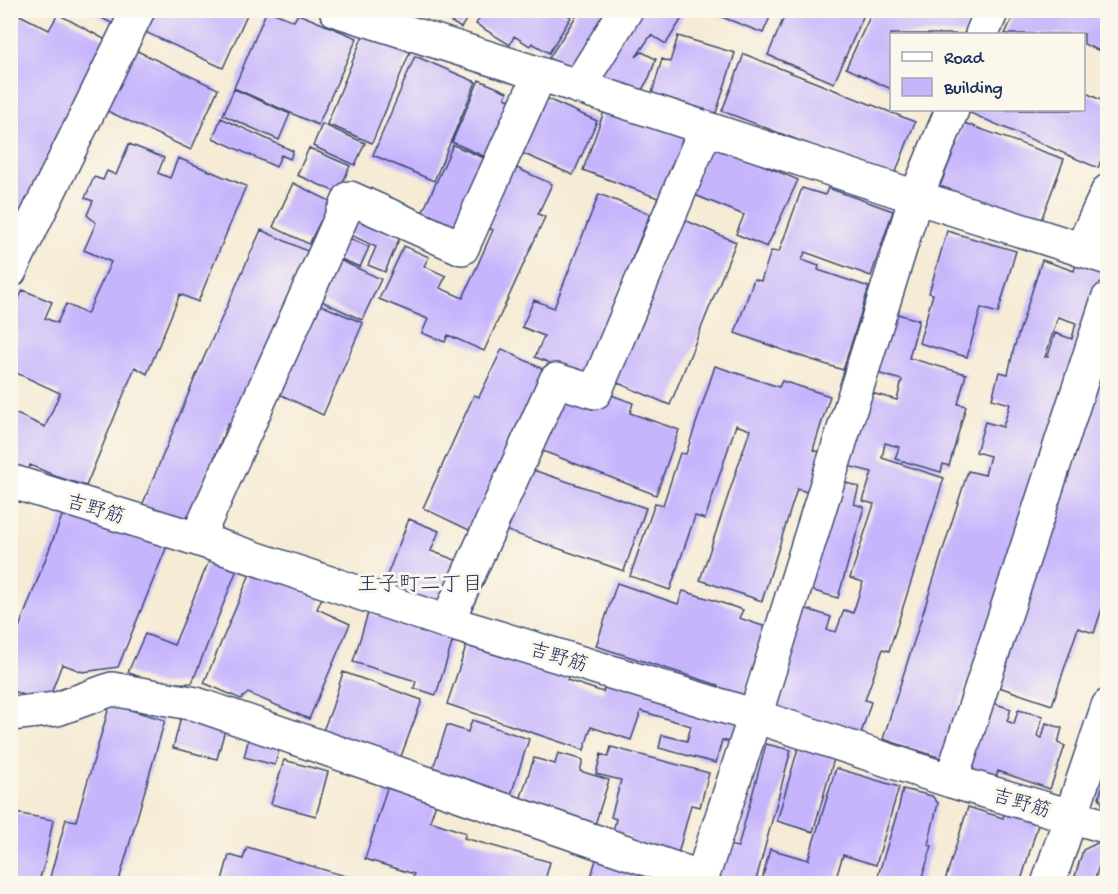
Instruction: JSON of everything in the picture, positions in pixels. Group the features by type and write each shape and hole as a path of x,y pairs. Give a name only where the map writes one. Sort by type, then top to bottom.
{"street":[{"path":"10,271 138,10"},
{"path":"336,10 387,18 578,87 1094,254 1107,191"},
{"path":"578,87 626,10"},
{"path":"982,33 992,10"},
{"path":"197,539 350,198 462,248 540,74"},
{"path":"10,714 57,709 112,689 196,704 701,881 755,716 916,197 952,111"},
{"path":"447,622 556,380 595,392 706,128"},
{"path":"951,781 1107,299"},
{"name":"吉野筋","path":"10,481 197,539 447,622 755,716 951,781 1107,827"},
{"path":"1048,884 1107,706"}],"building":[{"path":"10,10 49,30 58,14 106,40 10,232"},
{"path":"87,10 120,10 113,24"},
{"path":"155,10 249,10 223,68 145,32"},
{"path":"267,10 294,21 298,14 357,38 318,125 234,88"},
{"path":"432,10 472,10 461,28"},
{"path":"484,10 560,10 571,17 549,53 532,43 530,46 514,36 510,45 476,24"},
{"path":"580,10 615,10 574,74 549,58"},
{"path":"638,10 687,10 666,44 651,35 636,57 642,52 656,59 639,95 595,80"},
{"path":"704,10 773,10 763,33"},
{"path":"787,10 866,10 834,83 768,55"},
{"path":"873,10 974,10 964,33 890,33 890,89 846,68"},
{"path":"1016,10 1107,10 1107,54 1085,44 1085,33 1005,33"},
{"path":"364,33 410,52 372,143 327,124"},
{"path":"678,36 735,53 716,113 652,93 662,59 670,62"},
{"path":"133,49 218,89 191,150 105,110"},
{"path":"744,54 915,122 894,177 722,111"},
{"path":"415,56 476,82 434,181 373,155"},
{"path":"479,80 507,92 505,98 512,101 488,158 452,142"},
{"path":"234,89 290,114 279,140 223,115"},
{"path":"1085,92 1107,103 1107,145 1098,168 970,113 971,111 1085,111"},
{"path":"541,96 597,121 573,175 517,151"},
{"path":"606,106 690,137 666,201 583,170"},
{"path":"221,118 293,151 290,159 281,155 276,167 213,138"},
{"path":"964,123 1064,159 1040,223 940,186"},
{"path":"322,124 365,143 355,165 313,146"},
{"path":"711,143 798,180 767,247 736,234 744,215 690,193"},
{"path":"129,144 164,158 158,173 170,178 178,158 246,186 198,302 180,294 147,374 135,367 86,486 30,465 25,479 10,472 10,411 45,427 60,393 10,370 10,318 23,290 52,302 45,318 57,323 66,304 87,314 111,262 84,250 96,223 87,215 93,201 85,198 94,177 103,180 107,171 116,175"},
{"path":"453,145 489,160 458,224 449,230 421,216"},
{"path":"309,148 350,166 338,193 297,175"},
{"path":"508,164 552,184 538,214 545,217 484,351 448,335 445,342 422,333 428,319 379,299 404,246 429,257 424,266 446,276 440,288 463,298 493,230 481,225"},
{"path":"293,183 332,202 309,244 273,227"},
{"path":"802,188 825,195 828,188 893,211 871,276 805,252 802,260 819,266 818,270 869,287 843,370 735,333 754,279 761,281 771,251 779,252"},
{"path":"599,194 650,214 585,377 535,357 544,336 522,327 534,300 554,308"},
{"path":"354,217 400,237 385,272 368,265 376,247 347,233"},
{"path":"680,218 736,242 670,405 613,381"},
{"path":"261,230 314,254 236,427 228,423 192,514 176,523 141,508 197,373"},
{"path":"947,231 1016,251 998,313 981,308 967,357 919,343 933,294 929,293"},
{"path":"344,236 369,247 360,267 336,257"},
{"path":"335,258 381,279 362,320 317,299"},
{"path":"1042,260 1074,271 1076,264 1107,274 1107,285 941,758 883,739 968,471 985,475 990,456 976,452 985,422 1003,427 1010,404 992,399 999,372 1008,374","holes":["1058,317 1076,323 1072,339 1055,333 1048,356 1045,357"]},
{"path":"316,303 363,323 323,415 275,392"},
{"path":"890,312 919,320 909,358 966,374 958,404 966,406 949,466 943,464 941,472 895,459 899,447 885,443 882,458 944,478 889,651 883,649 865,700 871,702 858,743 764,714 798,606 831,617 827,630 836,632 844,610 853,613 863,582 850,578 874,504 863,501 872,472 844,465 864,391 897,400 902,380 873,372"},
{"path":"1107,329 1107,593 1094,633 1078,628 1052,705 993,685"},
{"path":"502,349 545,370 471,531 423,508 474,395 479,397"},
{"path":"715,366 779,387 782,381 830,396 813,450 826,454 814,494 797,489 762,601 700,580 750,430 736,425 705,519 695,516 670,590 630,576 655,503 663,505 680,453 686,454"},
{"path":"559,384 606,393 633,403 630,413 679,430 656,495 535,448"},
{"path":"521,466 646,508 624,571 499,528"},
{"path":"841,481 859,487 854,504 864,507 838,598 804,588"},
{"path":"66,506 167,546 118,667 83,672 62,664 47,704 10,690 10,651"},
{"path":"409,519 439,531 431,551 458,561 441,606 384,583"},
{"path":"211,556 238,567 192,683 155,684 128,672 145,634 174,645"},
{"path":"253,567 322,598 317,609 350,624 309,719 248,693 241,699 204,683"},
{"path":"617,583 678,604 683,591 743,610 739,618 766,627 743,702 716,693 718,685 596,646"},
{"path":"368,613 453,640 436,695 414,688 416,681 353,662"},
{"path":"470,635 572,669 567,680 603,692 607,678 740,724 734,743 722,740 716,763 659,748 662,735 687,741 691,726 641,711 631,740 591,727 584,750 447,704"},
{"path":"343,672 422,700 397,767 320,738"},
{"path":"993,703 1011,709 1007,721 1014,724 1018,710 1043,716 1037,736 1042,738 1046,723 1062,728 1058,743 1065,746 1050,789 998,771 996,778 964,769"},
{"path":"110,704 165,720 118,884 48,884 66,819 76,821"},
{"path":"183,710 227,722 217,759 173,748"},
{"path":"472,720 529,739 509,801 431,775 447,725 468,732"},
{"path":"251,730 282,738 275,765 244,757"},
{"path":"766,744 791,750 755,884 716,884 727,845 738,847"},
{"path":"799,745 835,755 813,832 777,821"},
{"path":"611,747 709,773 700,807 691,805 678,854 629,841 630,836 613,831 616,819 611,817 621,780 596,774 601,754 608,757"},
{"path":"558,753 583,760 580,771 609,780 594,828 519,803 534,758 555,764"},
{"path":"284,760 328,772 316,816 271,804"},
{"path":"836,768 899,787 876,865 843,855 834,884 761,884 770,849 808,860"},
{"path":"1107,773 1107,814 1099,797"},
{"path":"387,788 436,803 430,821 466,833 464,838 550,862 544,884 419,884 412,881 414,874 365,859"},
{"path":"903,789 932,796 938,803 928,845 932,846 920,884 893,884 877,879"},
{"path":"968,807 1003,818 1005,810 1039,821 1020,884 944,884"},
{"path":"10,812 53,820 38,884 10,884"},
{"path":"1101,841 1106,843 1094,882 1075,876 1083,850"},
{"path":"247,847 369,883 221,884 229,855 243,859"},
{"path":"1107,853 1107,884 1098,884"},
{"path":"597,856 686,884 589,884"}],"district":[{"name":"王子町二丁目","path":"420,583"}]}
